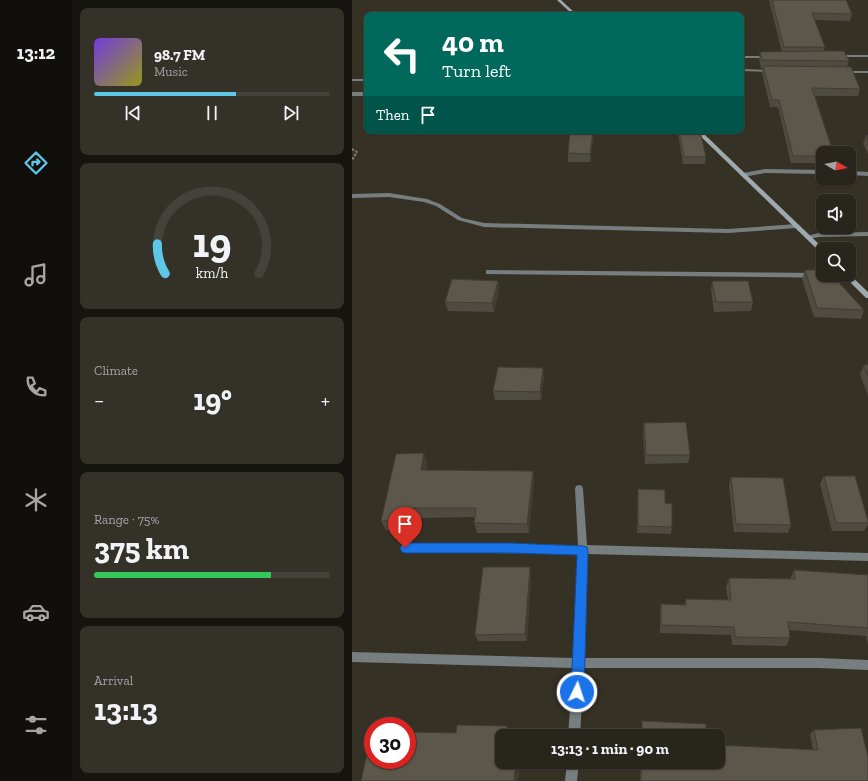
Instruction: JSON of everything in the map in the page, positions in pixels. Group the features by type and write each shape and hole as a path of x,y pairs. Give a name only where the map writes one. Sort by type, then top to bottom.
{"street":[{"path":"559,0 572,12"},
{"path":"831,56 868,56"},
{"path":"744,57 773,57"},
{"path":"744,70 783,71"},
{"path":"836,72 868,72"},
{"path":"352,80 364,80"},
{"path":"352,94 364,94"},
{"path":"701,134 816,245"},
{"path":"743,175 765,171 816,172"},
{"path":"856,173 868,174"},
{"path":"352,196 388,195 425,200 438,205 460,219 484,225 712,231 797,226"},
{"path":"809,238 819,235 868,234"},
{"path":"488,272 816,276"},
{"path":"853,282 868,296"},
{"path":"575,729 580,663 583,551 579,490"},
{"path":"405,548 510,548 868,557"},
{"path":"352,657 537,663 819,663 868,665"},
{"path":"571,781 572,769"}],"path":[{"path":"352,149 357,152 352,160"}],"building":[{"path":"772,0 846,0 852,14 812,13 825,47 784,47"},
{"path":"844,51 849,61 762,60 760,52"},
{"path":"763,66 851,67 860,89 812,88 831,146 816,146 816,156 793,156 779,100 772,100"},
{"path":"570,134 593,134 590,154 568,153"},
{"path":"680,134 701,134 706,157 684,157"},
{"path":"805,270 816,270 816,282 838,282 864,310 817,308"},
{"path":"452,279 498,281 492,303 445,302"},
{"path":"712,281 748,281 753,302 716,302"},
{"path":"864,365 868,365 868,376"},
{"path":"498,367 543,368 540,392 493,391"},
{"path":"686,422 690,455 646,455 644,423"},
{"path":"424,453 421,470 533,471 527,524 474,523 476,508 413,508 411,520 381,521 396,454"},
{"path":"824,476 855,476 868,523 836,523"},
{"path":"731,477 783,478 791,525 736,524"},
{"path":"638,489 665,490 665,503 672,504 672,527 638,526"},
{"path":"483,567 530,567 525,634 475,635"},
{"path":"794,570 868,575 868,628 788,622 790,638 735,637 734,627 661,625 661,604 686,605 686,599 731,600 729,578 795,579"},
{"path":"642,721 706,724 706,729 642,729"},
{"path":"457,725 507,726 507,729 495,729 495,769 515,769 514,781 361,781 364,767 364,769 416,769 416,732 456,733"},
{"path":"861,728 868,757 868,781 641,781 641,769 725,769 725,745 818,750 814,730"}],"route":[{"path":"405,548 510,548 583,551 580,663 577,692"}]}
